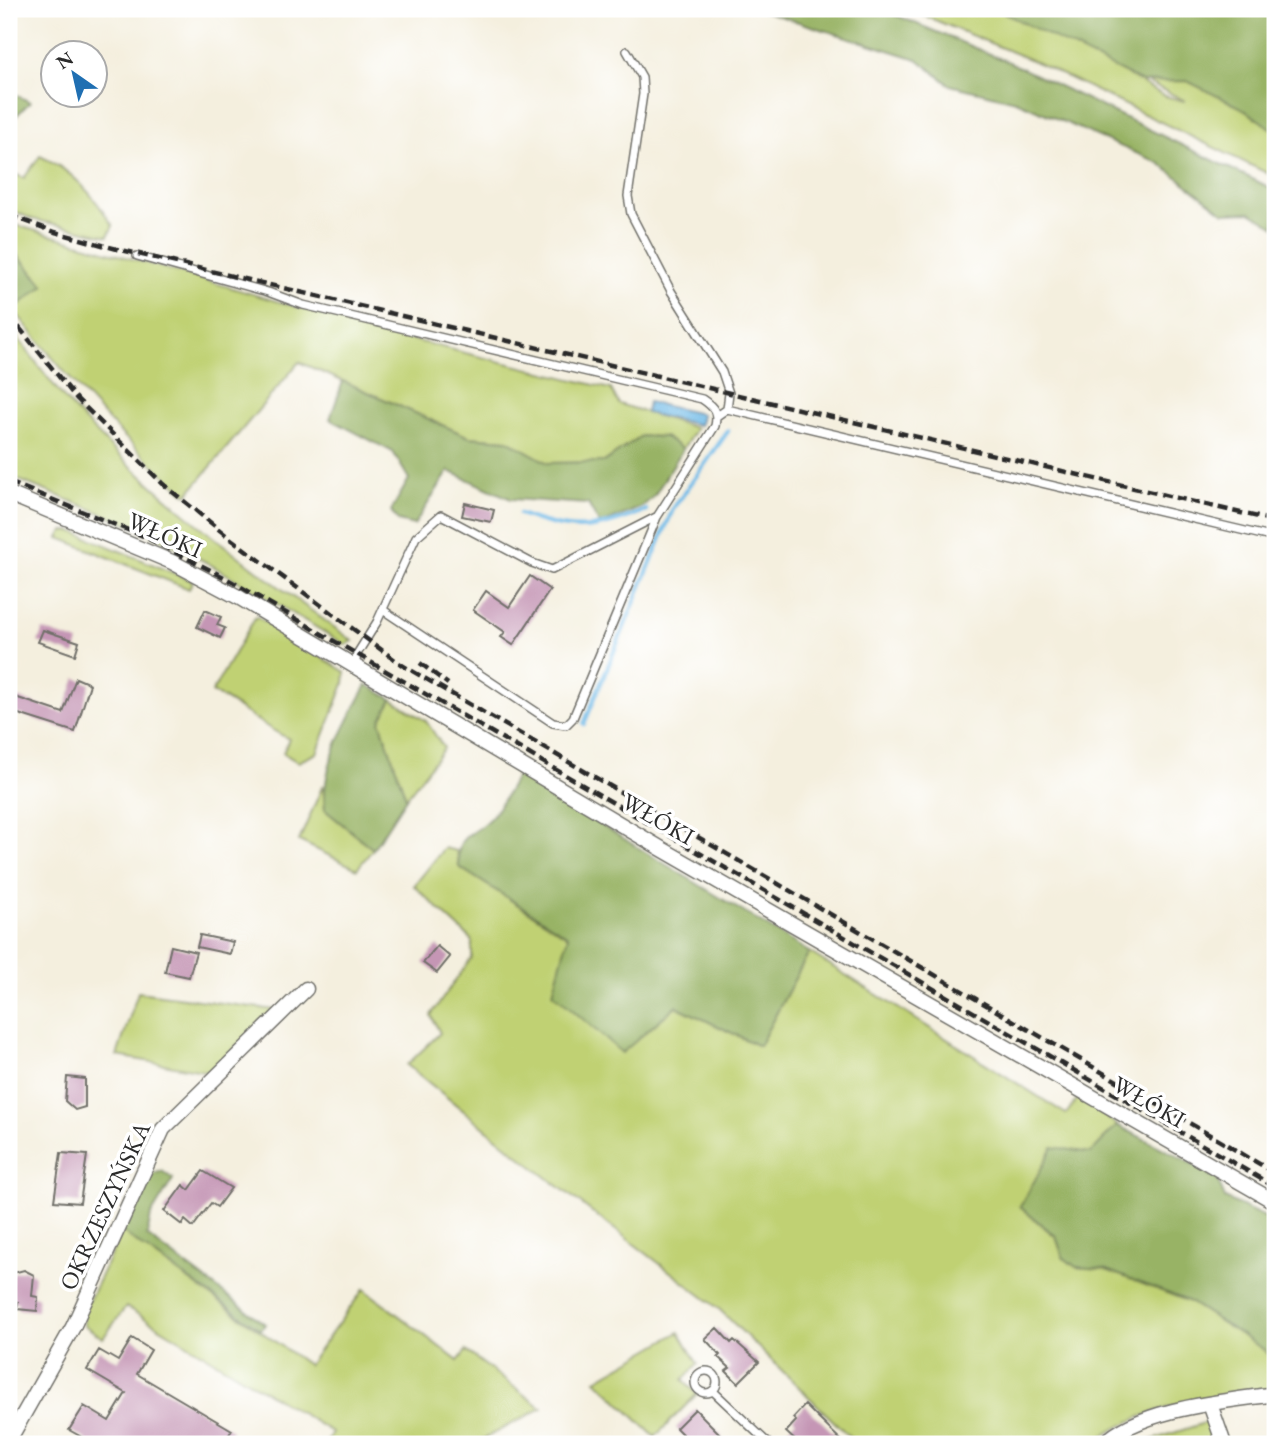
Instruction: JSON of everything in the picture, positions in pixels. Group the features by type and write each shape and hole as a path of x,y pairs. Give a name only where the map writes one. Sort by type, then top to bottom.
{"street":[{"name":"WŁÓKI","path":"9,494 180,565 276,618 662,849 1275,1202"},
{"name":"OKRZESZYŃSKA","path":"9,1440 73,1327 163,1129 306,989"},
{"path":"1104,1444 1136,1425 1168,1413 1275,1394"},
{"path":"1210,1404 1224,1444"}],"lane":[{"path":"627,51 642,77 643,94 628,196 631,214 671,291 722,372 729,393 727,409 717,416"},
{"path":"137,256 268,292 303,305 702,399 713,406 717,416 715,426 657,517 573,718 566,725 553,723 383,610"},
{"path":"727,409 1275,538"},
{"path":"355,667 357,654 383,610 393,582 416,537 441,515 531,563 552,570 657,517"},
{"path":"713,1391 769,1444"}],"green space":[{"path":"757,9 875,9 1009,62 1275,190 1275,227 1250,212 1224,213 1159,163 1016,101 950,85 917,59"},
{"path":"908,9 996,9 1032,26 1275,9 1275,177 1036,62","holes":["1096,57 1184,100 1165,96"]},
{"path":"996,9 1275,9 1275,131 1240,107 1187,81 1142,82"},
{"path":"9,91 30,102 10,122 9,121"},
{"path":"40,156 73,176 90,194 113,226 108,236 32,219 9,209 9,172 24,178"},
{"path":"9,223 393,335 611,389 619,404 696,428 683,449 665,437 641,436 604,462 548,463 507,440 469,437 299,362 187,495 139,452 95,406 13,309 44,285 9,245"},
{"path":"9,245 44,286 13,309 9,304"},
{"path":"9,326 64,398 130,466 239,557 353,641 346,645 206,562 138,528 9,476"},
{"path":"343,381 469,437 507,440 548,463 604,462 641,436 665,437 683,449 654,496 642,507 600,525 588,504 511,499 449,471 414,525 398,521 391,511 409,479 393,452 330,419"},
{"path":"63,531 72,531 193,581 189,589 59,538"},
{"path":"256,616 345,672 344,684 317,753 298,762 283,753 289,739 212,692"},
{"path":"367,685 392,699 380,721 406,798 373,849 325,810 331,761 343,730"},
{"path":"392,699 426,721 444,748 406,798 380,721"},
{"path":"518,774 809,952 759,1046 676,1006 622,1053 553,993 568,936 459,867 461,842 492,815"},
{"path":"323,785 325,810 373,849 357,869 299,841"},
{"path":"444,848 457,851 459,867 676,1006 759,1046 809,952 1066,1114 1079,1097 1117,1125 1091,1153 1020,1207 1056,1237 1063,1257 1076,1267 1104,1269 1188,1301 1263,1349 1275,1362 1275,1389 1179,1404 1135,1419 1091,1444 857,1444 719,1309 528,1163 407,1065 440,1033 431,1015 472,957 472,940 414,886"},
{"path":"138,992 275,1010 209,1072 117,1056"},
{"path":"1117,1125 1216,1176 1225,1198 1275,1222 1275,1362 1263,1349 1188,1301 1104,1269 1076,1267 1063,1257 1056,1236 1020,1207 1053,1147 1091,1153"},
{"path":"162,1171 173,1179 151,1215 147,1236 265,1324 261,1330 122,1232 150,1175"},
{"path":"122,1232 308,1365 364,1289 458,1361 466,1351 542,1408 474,1444 325,1444 332,1432 126,1307 103,1338 84,1325 83,1312"},
{"path":"679,1332 698,1364 683,1380 697,1394 655,1437 596,1380"},
{"path":"1207,1422 1214,1444 1140,1444"}],"water":[{"path":"648,402 702,414 700,425 646,413"}],"building":[{"path":"465,503 494,510 491,522 462,516"},
{"path":"530,576 550,590 513,645 501,637 505,632 473,610 486,591 509,607"},
{"path":"205,610 221,617 217,625 225,628 220,638 197,627"},
{"path":"43,630 79,642 75,655 38,642"},
{"path":"76,678 90,684 75,732 9,711 9,695 63,713"},
{"path":"200,935 233,942 230,954 197,947"},
{"path":"171,946 196,952 189,977 165,972"},
{"path":"437,946 450,957 437,973 423,963"},
{"path":"67,1077 85,1079 85,1107 75,1110 65,1101"},
{"path":"61,1153 87,1155 80,1203 54,1201"},
{"path":"203,1171 231,1188 217,1207 211,1203 193,1227 185,1220 182,1225 164,1211 183,1185 189,1190"},
{"path":"24,1270 34,1275 32,1296 38,1297 37,1311 17,1309 18,1302 9,1301 13,1273"},
{"path":"717,1328 731,1343 734,1340 759,1362 738,1383 726,1371 730,1368 705,1339"},
{"path":"132,1338 151,1350 137,1374 232,1430 223,1444 84,1444 87,1440 69,1430 84,1406 109,1421 126,1393 87,1370 99,1350 118,1361"},
{"path":"805,1405 845,1444 799,1444 786,1432 796,1421 793,1418"},
{"path":"695,1409 722,1436 714,1444 692,1444 676,1428"}],"waterway":[{"path":"584,724 673,509 728,431"},
{"path":"520,514 554,525 583,528 612,523 646,510"}],"railway":[{"path":"9,215 55,232 117,249 1275,521"},
{"path":"9,315 77,399 163,484 227,536 402,665 1234,1149"},
{"path":"9,482 143,536 224,577 1275,1187"},
{"path":"420,663 448,684"},
{"path":"1227,1145 1275,1173"}]}
